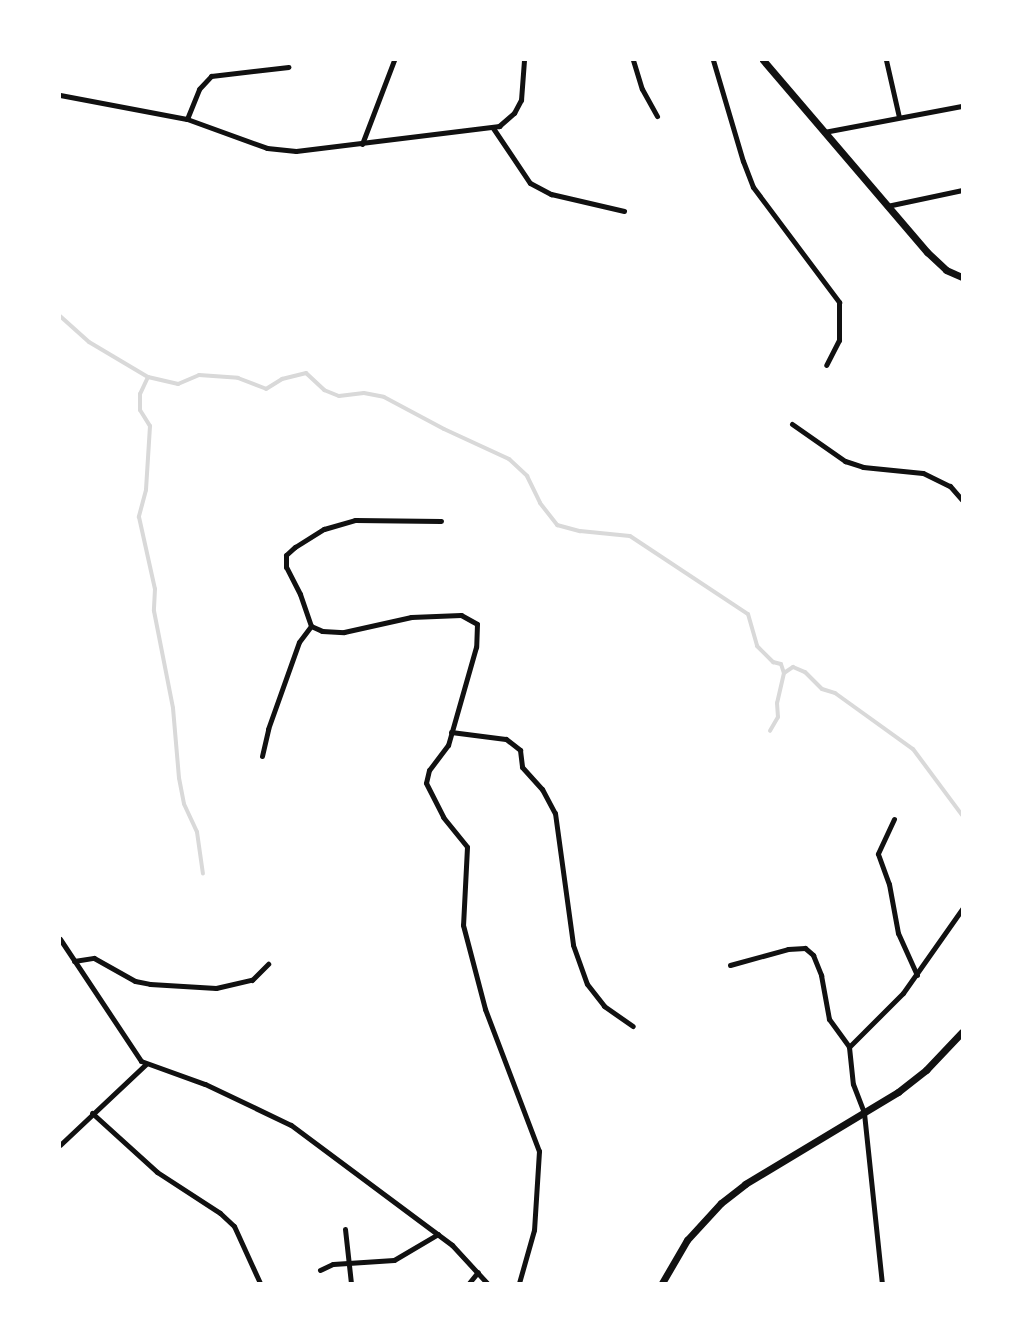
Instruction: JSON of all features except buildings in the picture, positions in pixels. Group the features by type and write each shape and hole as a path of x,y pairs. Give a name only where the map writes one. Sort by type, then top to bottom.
{"street":[{"path":"362,144 394,60"},
{"path":"60,95 187,119 282,151 362,144 493,128 509,118 519,105 524,88 524,60"},
{"path":"633,60 642,88 657,116"},
{"path":"714,60 743,161 757,194 839,302 839,340 826,365"},
{"path":"763,60 937,263 962,277"},
{"path":"886,60 900,117"},
{"path":"187,119 196,95 211,76 288,67"},
{"path":"824,132 962,106"},
{"path":"493,128 530,183 551,194 624,211"},
{"path":"887,206 962,190"},
{"path":"792,424 845,461 863,466 923,472 950,486 962,500"},
{"path":"440,521 391,518 348,521 324,529 295,547 286,555 286,567 300,594 311,626 322,631 344,632 411,617 468,616 478,630 451,732 444,752 429,770 426,783 439,811 467,847 462,906 463,925 485,1009 539,1151 534,1230 519,1283"},
{"path":"262,756 268,729 296,650 311,626"},
{"path":"451,732 506,739 520,750 522,767 542,789 555,813 573,945 587,984 604,1006 633,1026"},
{"path":"894,819 878,854 889,884 898,933 916,975"},
{"path":"849,1047 916,975 955,914 962,909"},
{"path":"60,939 135,1055 146,1064 205,1084 291,1125 438,1234 488,1283"},
{"path":"730,965 788,949 808,949 821,975 829,1019 849,1047 853,1084 864,1113 882,1283"},
{"path":"74,961 94,958 135,981 150,984 216,988 252,980 268,964"},
{"path":"662,1283 687,1240 721,1203 745,1184 864,1113 926,1070 962,1032"},
{"path":"60,1145 146,1064"},
{"path":"92,1113 157,1172 220,1212 234,1226 260,1283"},
{"path":"345,1229 351,1283"},
{"path":"320,1270 333,1264 394,1260 438,1234"},
{"path":"469,1283 478,1272"}],"waterway":[{"path":"60,316 89,342 148,377 178,384 199,375 238,378 266,389 282,379 306,373 324,390 339,396 364,393 384,397 444,429 509,459 527,476 540,503 557,525 580,531 630,536 748,614 757,646 773,662 781,664 784,673 777,703 778,717 770,731"},
{"path":"148,377 140,394 140,410 150,426 146,490 139,517 155,589 154,611 173,708 179,778 184,804 197,832 203,874"},
{"path":"784,673 793,667 805,672 822,689 835,693 913,749 962,815"}]}
